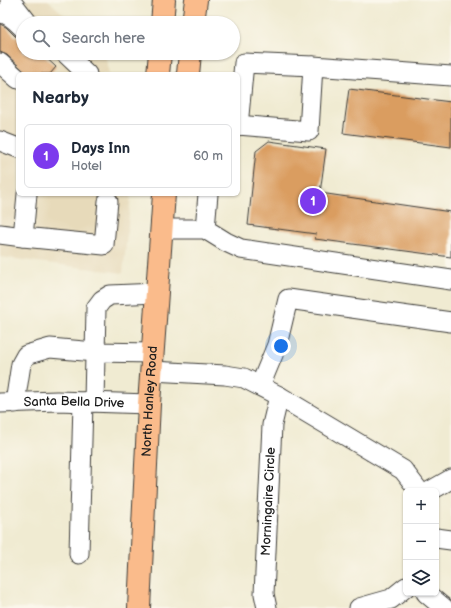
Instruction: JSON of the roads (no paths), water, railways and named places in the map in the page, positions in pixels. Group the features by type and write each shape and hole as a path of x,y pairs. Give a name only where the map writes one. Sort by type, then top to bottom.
{"main road":[{"path":"163,16 164,0"},
{"path":"194,16 196,0"},
{"path":"158,72 159,60"},
{"path":"188,72 189,60"},
{"name":"North Hanley Road","path":"139,608 149,404 164,196"}],"street":[{"path":"10,0 23,16"},
{"path":"22,0 34,16"},
{"path":"0,13 3,13 16,22"},
{"path":"72,60 85,72"},
{"path":"0,63 16,77"},
{"path":"240,105 244,63 313,66 451,76"},
{"path":"240,126 310,131 313,66"},
{"path":"0,78 16,90"},
{"path":"0,141 16,147"},
{"path":"23,237 27,196"},
{"path":"206,229 208,196"},
{"path":"0,234 104,245 108,201"},
{"path":"162,229 206,229 226,242 241,249 451,280"},
{"path":"79,554 88,402 95,352 96,308 102,300 110,296 157,293"},
{"path":"260,386 277,345 288,299 451,322"},
{"path":"8,403 21,364 26,355 50,348 95,352 225,374 244,378 279,396 403,470 417,488"},
{"name":"Morningaire Circle","path":"267,608 264,594 272,425 279,396"},
{"name":"Santa Bella Drive","path":"8,403 56,401 149,404"},
{"path":"436,488 451,480"},
{"path":"439,538 451,540"},
{"path":"359,608 391,599 403,589"},
{"path":"430,596 444,608"}],"place":[{"name":"Days Inn","path":"313,201"}]}
